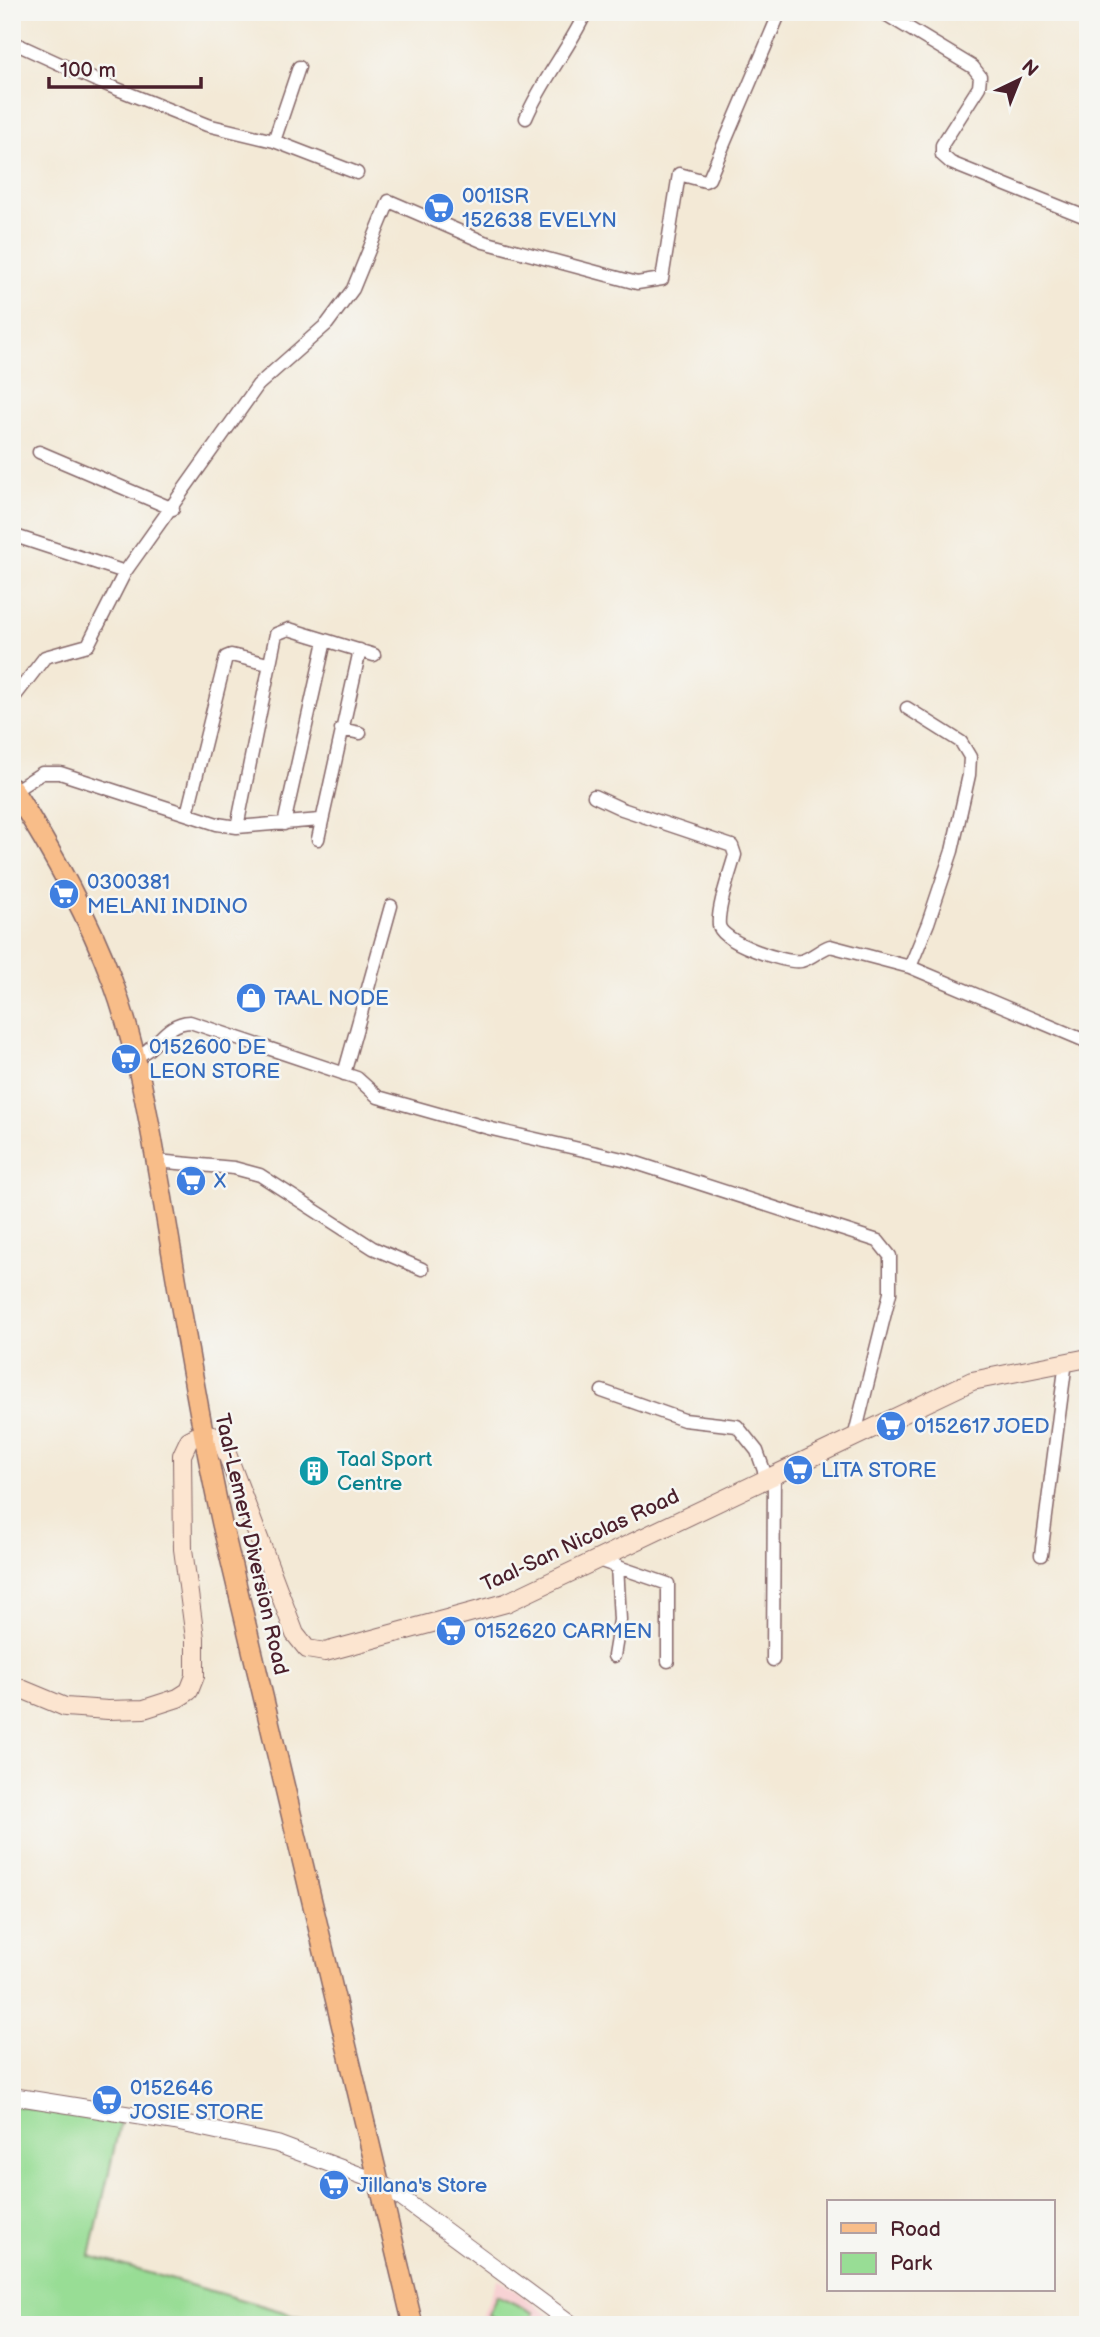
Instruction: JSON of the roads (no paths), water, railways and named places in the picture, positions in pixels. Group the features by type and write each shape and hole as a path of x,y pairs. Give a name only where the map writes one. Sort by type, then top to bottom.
{"main road":[{"name":"Taal-Lemery Diversion Road","path":"13,790 55,858 95,939 113,981 135,1057 156,1161 203,1433 250,1642 413,2325"},
{"name":"Taal-San Nicolas Road","path":"203,1433 218,1436 224,1446 295,1634 307,1649 315,1652 339,1650 506,1603 972,1381 1088,1358"},
{"path":"12,1685 65,1707 108,1710 144,1709 189,1691 195,1676 195,1638 183,1549 182,1455 189,1440 203,1433"}],"street":[{"path":"526,118 541,87 571,46 586,12"},
{"path":"12,700 46,657 88,645 125,572 173,509 258,385 327,324 354,289 389,201 484,242 637,283 662,279 679,174 705,181 709,179 780,12"},
{"path":"882,12 973,66 980,76 979,87 942,145 942,155 951,163 1088,218"},
{"path":"12,42 95,80 207,125 274,141 357,173"},
{"path":"274,141 299,67"},
{"path":"39,452 173,509"},
{"path":"12,535 125,572"},
{"path":"237,827 268,664 274,639 279,631 289,629 374,654"},
{"path":"284,824 325,641"},
{"path":"318,839 320,820 360,650"},
{"path":"187,814 226,657 231,655 268,664"},
{"path":"907,708 961,742 970,757 970,775 952,851 929,923 910,967"},
{"path":"341,729 360,733"},
{"path":"13,790 42,774 60,773 187,814 237,827 320,820"},
{"path":"594,796 622,809 732,846 735,855 719,922 723,935 732,941 792,962 811,957 830,946 910,967 1088,1042"},
{"path":"344,1074 391,906"},
{"path":"135,1057 148,1052 172,1026 190,1022 357,1078 378,1097 492,1129 627,1160 878,1241 890,1256 890,1293 854,1438"},
{"path":"156,1161 234,1168 260,1175 373,1248 422,1269"},
{"path":"1041,1555 1066,1361"},
{"path":"602,1391 684,1420 737,1426 757,1451 770,1477 774,1660"},
{"path":"595,1559 668,1584 668,1661"},
{"path":"614,1656 620,1619 617,1565"},
{"path":"12,2096 175,2122 277,2144 381,2183 573,2325"}],"place":[{"name":"001ISR 152638 EVELYN","path":"439,208"},
{"name":"0300381 MELANI INDINO","path":"64,894"},
{"name":"TAAL NODE","path":"251,998"},
{"name":"0152600 DE LEON STORE","path":"126,1059"},
{"name":"X","path":"191,1181"},
{"name":"0152617 JOED","path":"891,1426"},
{"name":"LITA STORE","path":"798,1470"},
{"name":"Taal Sport Centre","path":"314,1471"},
{"name":"0152620 CARMEN","path":"451,1631"},
{"name":"0152646 JOSIE STORE","path":"107,2100"},
{"name":"Jillana's Store","path":"334,2185"}]}
